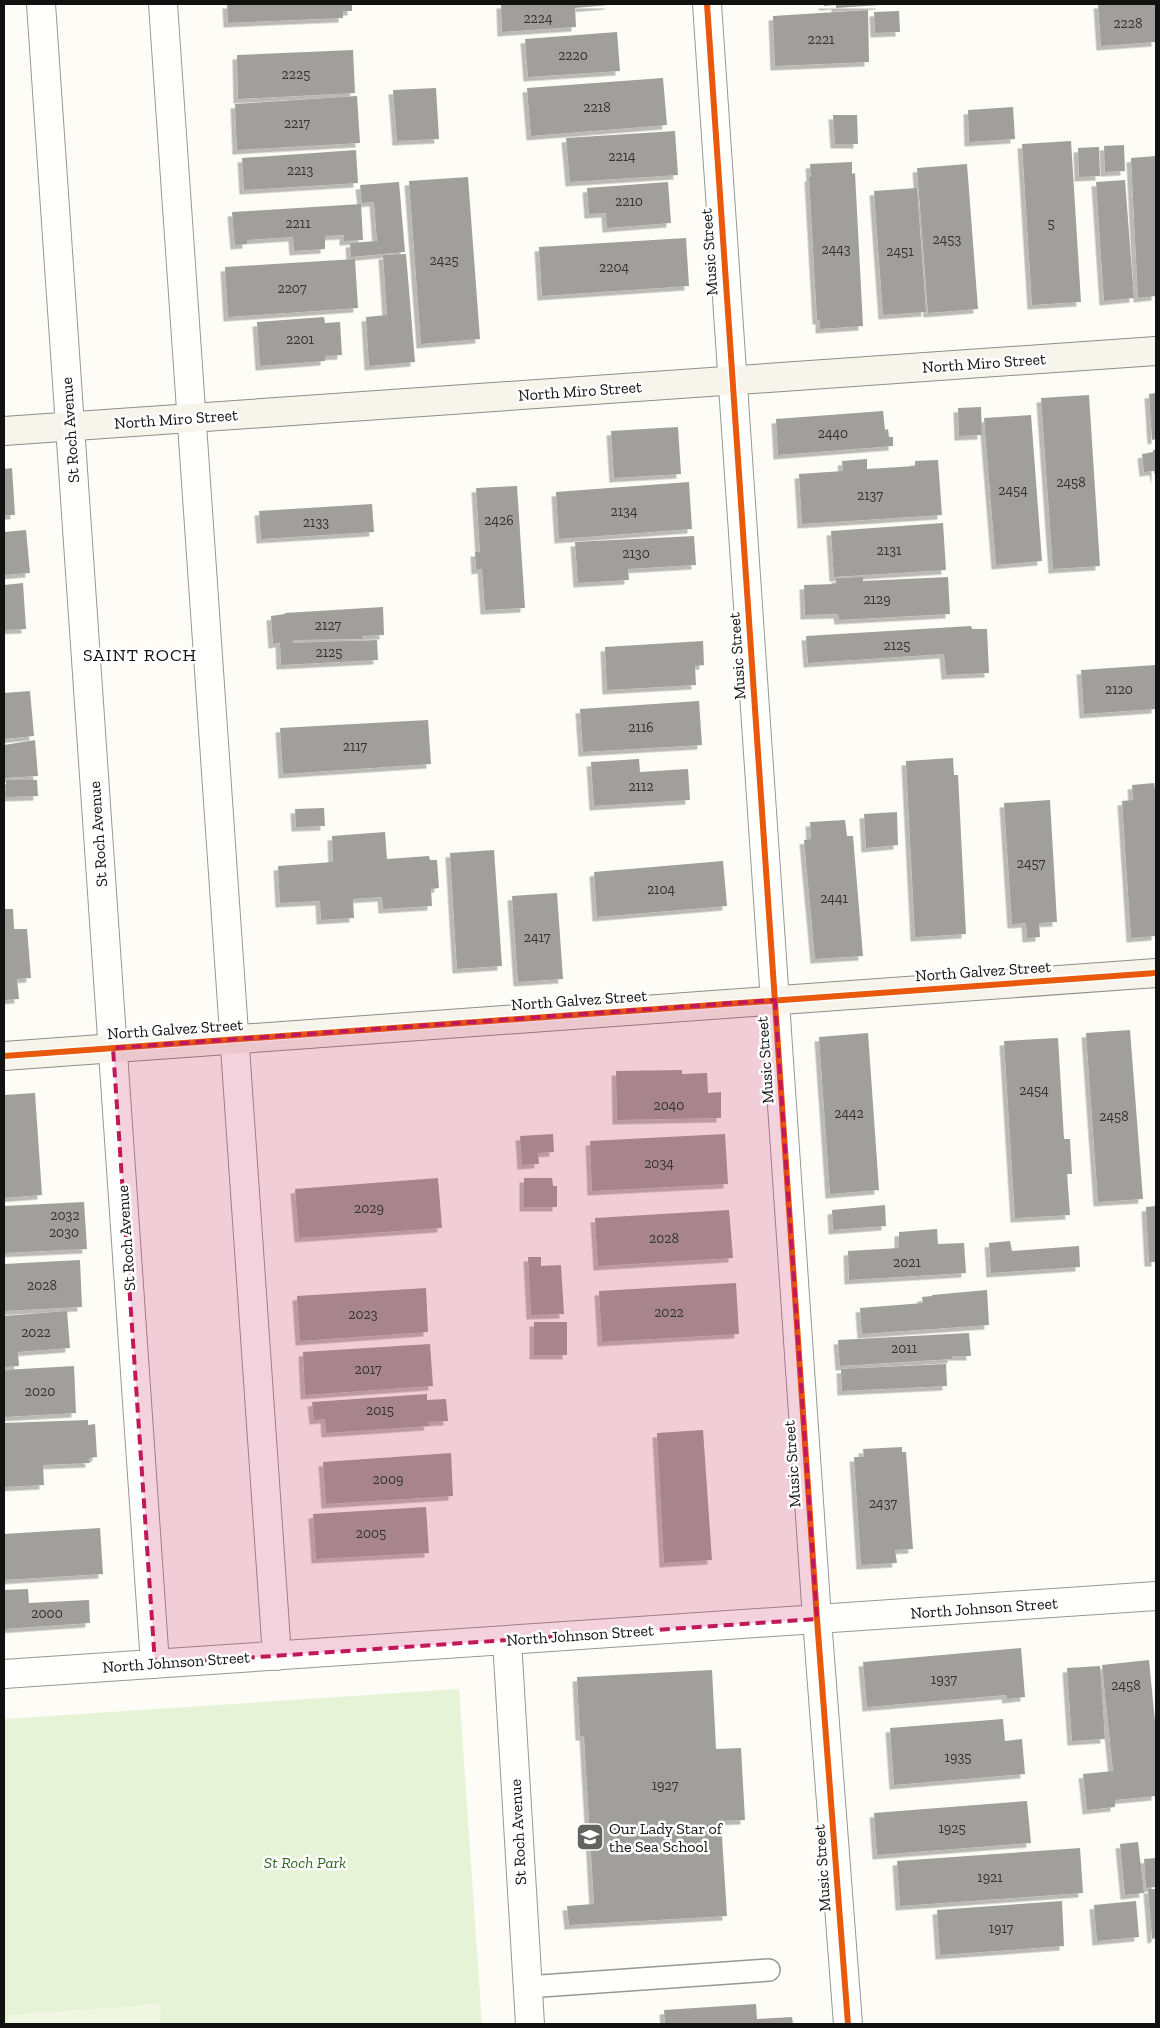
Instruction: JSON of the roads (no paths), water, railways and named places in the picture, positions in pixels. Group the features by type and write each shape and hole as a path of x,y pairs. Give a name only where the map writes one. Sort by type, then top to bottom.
{"street":[{"name":"St Roch Avenue","path":"41,4 155,1664"},
{"path":"163,4 277,1656"},
{"name":"Music Street","path":"706,4 817,1619 848,2024"},
{"name":"North Miro Street","path":"4,431 1156,351"},
{"name":"North Galvez Street","path":"4,1056 1156,973"},
{"name":"North Johnson Street","path":"4,1674 1156,1596"},
{"name":"St Roch Avenue","path":"507,1640 530,2024"}],"lane":[{"path":"528,1987 769,1970"}],"place":[{"name":"Our Lady Star of the Sea School","path":"590,1837"}],"district":[{"name":"SAINT ROCH","path":"140,655"}],"park label":[{"name":"St Roch Park","path":"305,1862"}]}
